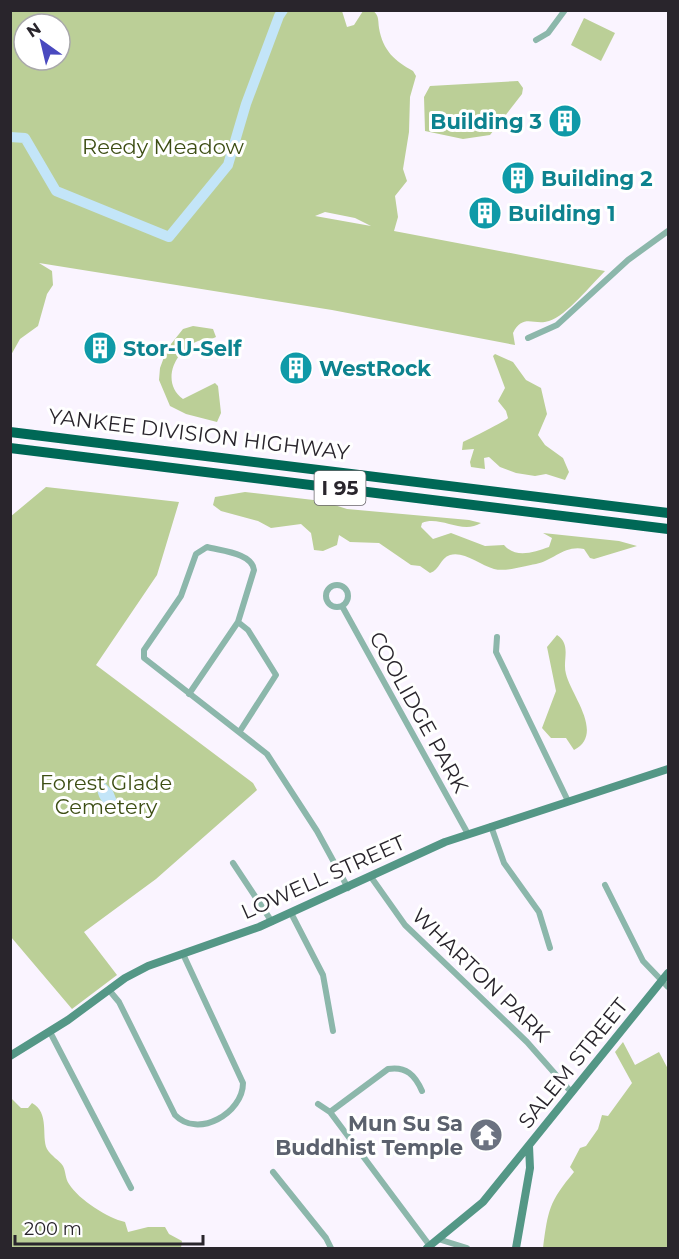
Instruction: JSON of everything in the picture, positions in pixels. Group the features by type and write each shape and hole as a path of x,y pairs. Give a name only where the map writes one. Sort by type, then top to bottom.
{"highway":[{"name":"YANKEE DIVISION HIGHWAY","path":"10,432 669,513"},
{"name":"YANKEE DIVISION HIGHWAY","path":"10,448 669,529"}],"main road":[{"name":"LOWELL STREET","path":"10,1056 50,1032 142,969 272,922 432,848 468,834 669,768"},
{"name":"SALEM STREET","path":"428,1247 476,1208 514,1165 665,983 669,973"},
{"path":"516,1248 530,1163 529,1146"},
{"path":"514,1165 520,1162 530,1163"}],"street":[{"path":"536,40 548,33 566,10"},
{"path":"528,338 557,325 620,267 669,231"},
{"path":"189,693 238,622 253,572 252,563 245,558 209,548 201,549 196,554 182,596 144,648 145,661 240,731 268,755 316,831 348,888"},
{"name":"COOLIDGE PARK","path":"342,606 468,834"},
{"path":"238,622 248,631 276,675 240,731"},
{"path":"497,638 497,653 568,801"},
{"path":"491,826 506,867 539,912 550,948"},
{"path":"233,863 272,922"},
{"name":"WHARTON PARK","path":"371,877 405,925 527,1042 572,1093"},
{"path":"605,885 643,961 665,983"},
{"path":"291,913 323,975 333,1031"},
{"path":"110,990 175,1115 191,1125 210,1123 237,1102 243,1083 183,954"},
{"path":"50,1032 131,1188"},
{"path":"330,1112 388,1069 398,1068 411,1073 422,1091"},
{"path":"318,1104 330,1112 428,1247"},
{"path":"273,1172 326,1238 331,1248"},
{"path":"438,1239 467,1248"}],"green space":[{"name":"Reedy Meadow","path":"11,10 342,11 347,27 354,25 363,11 373,11 377,16 383,43 395,59 413,71 416,76 410,97 409,132 403,169 407,181 395,196 398,217 394,231 605,271 556,318 544,322 521,323 513,333 515,345 332,310 39,263 52,271 53,285 47,294 38,326 20,339 11,355","holes":["325,212 355,218 371,226 315,216"]},
{"path":"584,18 615,33 601,61 571,45"},
{"path":"518,81 523,88 522,94 490,135 463,139 425,131 424,97 430,86"},
{"path":"193,326 213,329 216,337 198,341 183,351 173,367 172,384 183,399 215,383 218,386 221,413 217,422 186,414 170,406 159,380 160,368 167,349 183,329"},
{"path":"495,354 513,362 526,380 541,388 547,414 538,435 545,445 563,458 569,472 565,480 546,474 535,476 516,473 500,467 489,457 484,458 485,469 471,467 470,462 474,449 462,450 463,442 508,418 506,411 498,401 505,388 493,356"},
{"name":"Forest Glade Cemetery","path":"46,487 179,502 157,575 96,665 253,783 257,790 156,879 84,932 117,975 72,1009 11,937 10,517"},
{"path":"245,492 322,501 347,509 469,520 481,523 466,527 429,521 422,523 421,527 433,539 451,533 485,546 504,545 520,553 549,547 552,538 543,533 619,541 637,546 594,559 590,558 584,549 570,549 542,562 504,570 494,569 455,554 447,557 430,573 420,566 411,565 379,543 350,542 339,535 337,545 323,551 314,550 311,533 301,524 271,528 258,521 221,511 213,505 215,497"},
{"path":"557,635 564,643 566,674 586,724 587,734 583,743 574,750 566,738 551,738 542,728 556,691 547,647"},
{"path":"623,1042 635,1065 659,1052 668,1069 668,1248 543,1248 551,1207 559,1191 574,1172 570,1167 580,1148 586,1146 598,1129 602,1115 608,1116 632,1083 615,1052"},
{"path":"11,1098 21,1108 28,1108 32,1103 38,1107 43,1119 47,1149 63,1166 68,1182 80,1196 102,1212 125,1222 128,1232 148,1227 165,1227 169,1234 182,1241 181,1248 11,1248"}],"water":[{"path":"99,782 105,783 113,791 117,801 114,806 101,801 97,790"}],"waterway":[{"path":"10,137 25,138 56,191 169,237 228,165 246,104 283,10"}],"place":[{"name":"Building 3","path":"565,121"},
{"name":"Building 2","path":"518,178"},
{"name":"Building 1","path":"485,213"},
{"name":"Stor-U-Self","path":"100,348"},
{"name":"WestRock","path":"296,368"},
{"name":"Mun Su Sa Buddhist Temple","path":"486,1135"}]}
